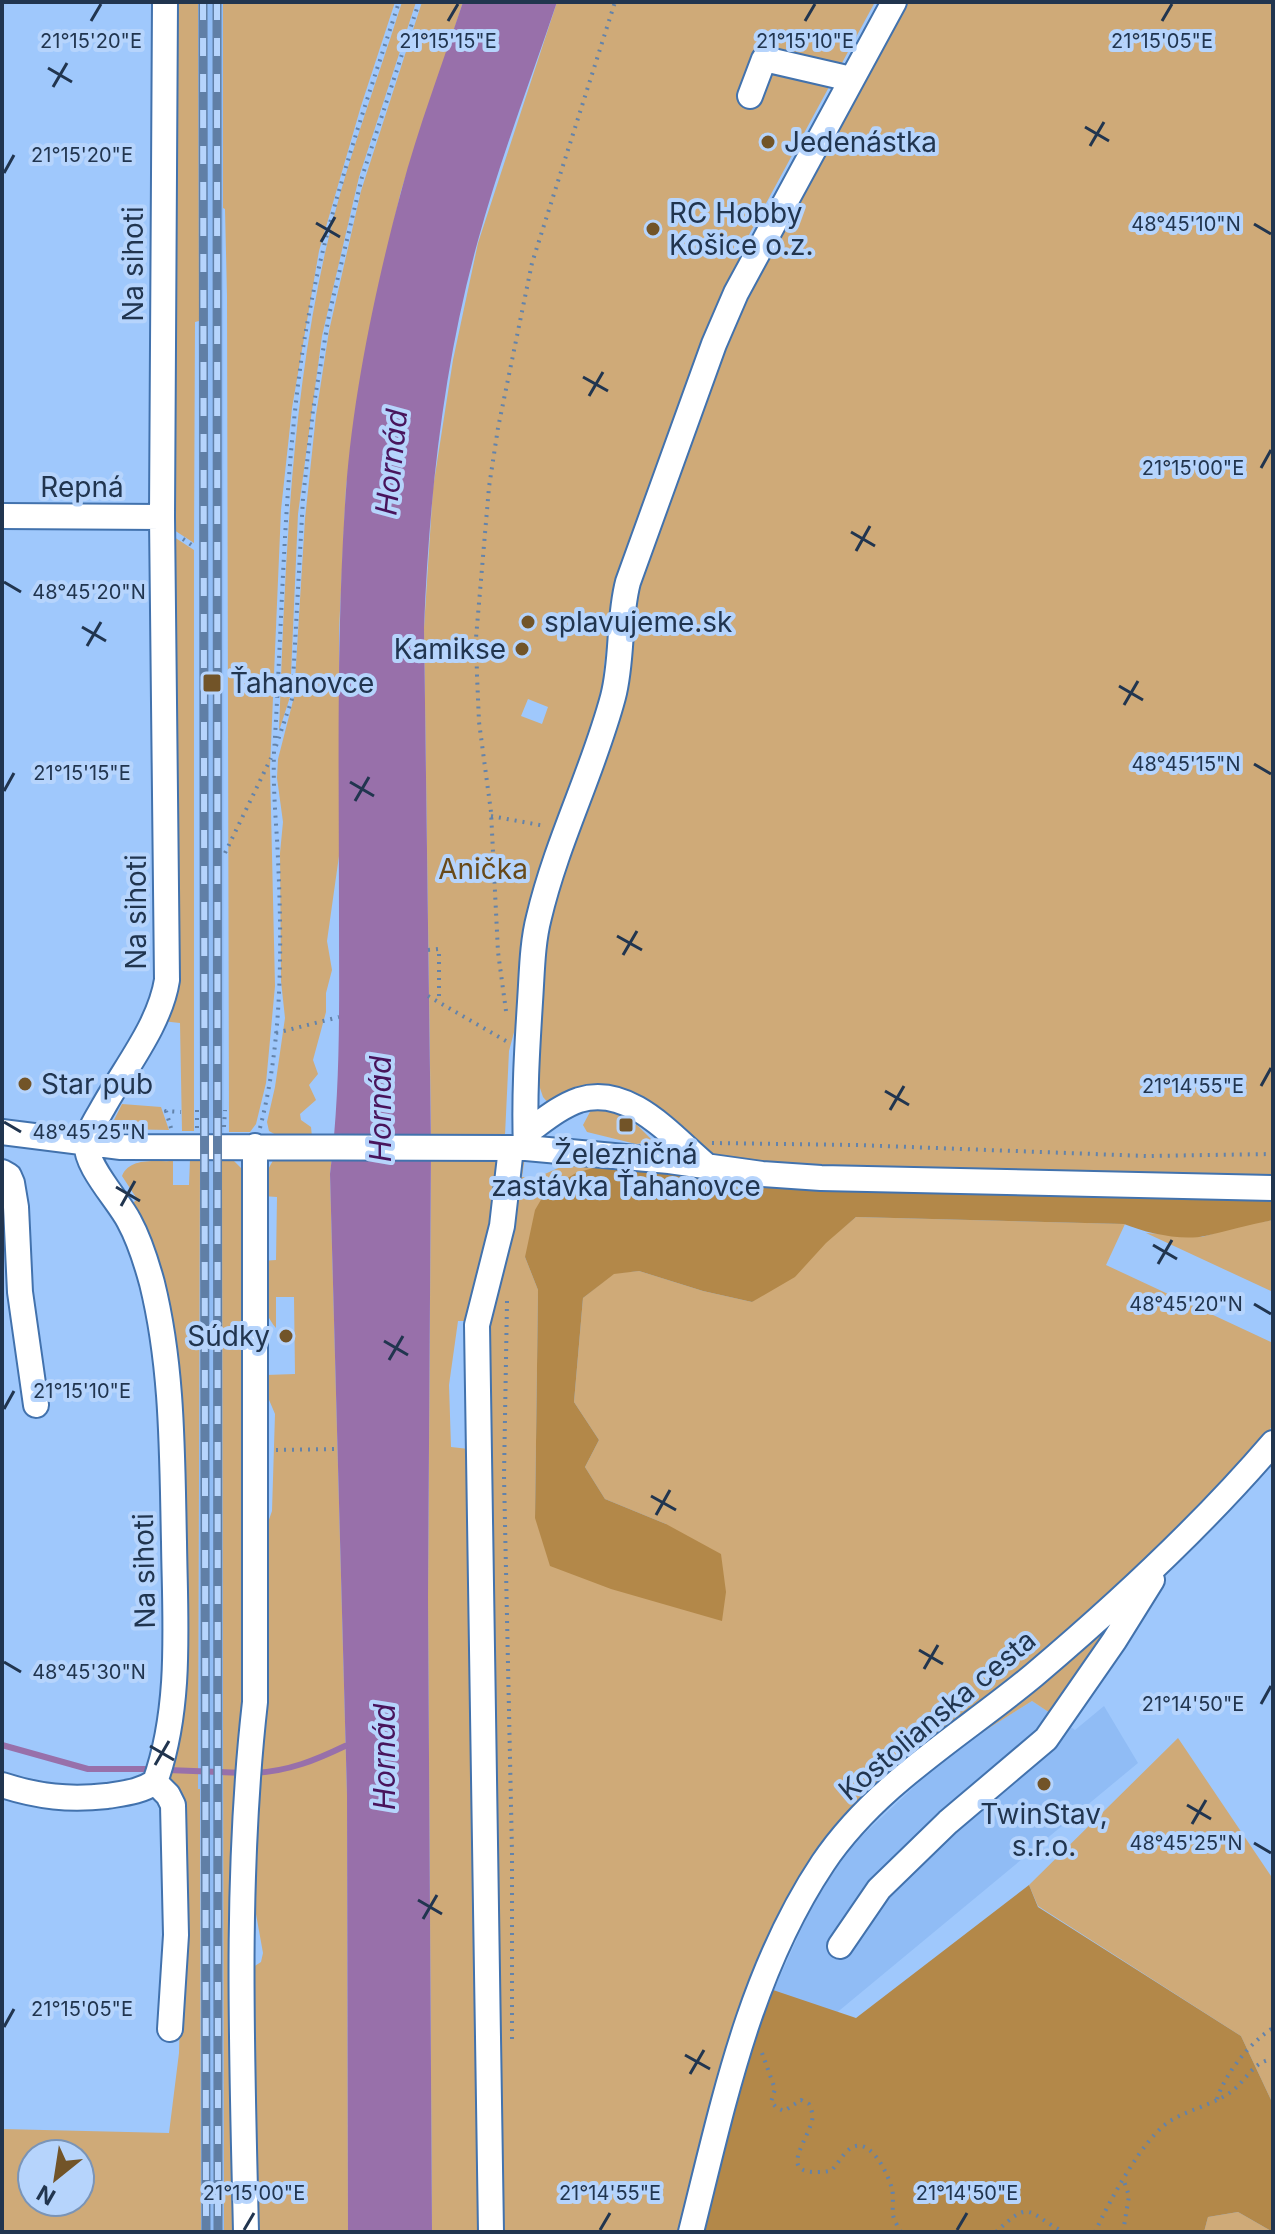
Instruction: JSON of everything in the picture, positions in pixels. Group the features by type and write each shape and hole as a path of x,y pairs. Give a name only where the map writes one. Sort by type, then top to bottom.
{"street":[{"name":"Na sihoti","path":"155,1782 169,1723 175,1646 170,1383 152,1285 141,1245 91,1162 86,1144 152,1023 167,980 162,517 165,2"},
{"path":"491,2232 477,1325 502,1226 527,1047 536,932 613,696 617,679 621,605 714,344 759,246 894,2"},
{"path":"750,96 764,59 851,79"},
{"name":"Repná","path":"2,516 162,517"},
{"path":"514,1144 569,1105 599,1097 619,1100 641,1111 707,1166"},
{"path":"2,1132 121,1147 514,1144 762,1174 1273,1188"},
{"path":"246,2232 243,2027 248,1776 255,1702 255,1146"},
{"path":"2,1172 9,1176 12,1183 16,1207 20,1292 36,1405"},
{"name":"Kostolianska cesta","path":"691,2232 742,2039 777,1947 824,1862 853,1825 918,1764 1033,1676 1162,1560 1273,1443"},
{"path":"840,1946 879,1889 948,1822 1046,1739 1114,1641 1162,1560"},
{"path":"2,1785 33,1795 77,1799 136,1792 155,1782 168,1795 173,1805 176,1935 170,2029"}],"path":[{"path":"255,1146 268,1096 276,1033 279,947 277,839 272,792 286,510 299,375 312,299 333,211 399,2"},
{"path":"225,853 274,753 292,699 303,498 313,410 329,315 362,177 419,2"},
{"path":"508,1018 501,988 490,816 479,722 476,638 489,487 532,263 615,2"},
{"path":"189,543 196,548"},
{"path":"490,816 567,830"},
{"path":"428,950 439,949 439,1003"},
{"path":"428,996 505,1040 527,1047"},
{"path":"276,1033 339,1017"},
{"path":"173,1134 166,1111 181,1112"},
{"path":"678,1142 1146,1156 1273,1154"},
{"path":"507,1295 504,1476 512,1852 512,2058"},
{"path":"257,1450 338,1449"},
{"path":"1217,2102 1220,2089 1235,2067 1256,2041 1273,2028"},
{"path":"742,2039 759,2045 775,2089 771,2102 777,2108 784,2111 801,2100 809,2104 813,2114 796,2155 798,2164 805,2171 831,2171 849,2149 858,2146 866,2148 877,2156 887,2174 893,2192 893,2217 901,2232"},
{"path":"1087,2232 1096,2230 1147,2143 1162,2127 1217,2102 1243,2082 1249,2071 1264,2060 1273,2059"},
{"path":"1123,2232 1129,2196 1124,2181"},
{"path":"996,2232 1010,2217 1027,2211 1064,2232"}],"shaded area":[{"path":"198,2 223,2 224,2232 201,2232 198,1789"},
{"path":"613,1162 1273,1198 1273,1220 1185,1238 1124,1224 856,1217 826,1243 795,1277 752,1302 639,1271 614,1274 583,1298 574,1402 599,1440 585,1467 605,1499 666,1524 721,1554 726,1592 722,1621 611,1589 550,1566 535,1518 538,1290 525,1257 535,1210 546,1191 576,1173"},
{"path":"1032,1701 1075,1730 1104,1706 1138,1763 805,2039 756,2029 830,1866 951,1752"},
{"path":"1029,1885 1038,1907 1241,2036 1273,2104 1273,2232 1238,2212 1208,2217 1204,2232 691,2232 761,1986 856,2018"}],"green space":[{"path":"174,2 198,2 199,321 195,322 194,543 174,530"},
{"path":"223,2 395,2 319,251 292,408 281,510 270,768 275,986 266,1083 256,1124 250,1132 229,1132 227,296 223,208"},
{"path":"402,2 416,2 359,177 322,336 298,514 290,697 279,731 291,491 313,312 341,190"},
{"path":"422,2 463,2 401,191 379,286 352,441 346,487 339,631 339,856 327,941 332,970 326,993 326,1012 313,1060 318,1074 309,1085 316,1100 300,1114 301,1120 311,1127 312,1137 278,1136 269,1131 267,1122 285,1018 281,981 280,853 283,822 277,778 278,759 294,697 305,519 316,415 329,331 361,191"},
{"name":"Anička","path":"557,2 875,2 744,244 749,246 612,593 603,676 608,680 509,1051 505,1135 492,1138 431,1137 424,628 433,488 453,360 478,243","holes":["528,699 548,707 542,724 521,716"]},
{"path":"905,2 1273,2 1273,1178 740,1161 706,1150 657,1110 622,1089 603,1085 583,1088 550,1105 543,1097 535,1073 543,947 636,586 749,288"},
{"path":"174,537 194,550 194,1131 182,1131 180,1023 162,1021"},
{"path":"122,1104 161,1107 169,1130 117,1129 114,1120"},
{"path":"604,1108 623,1116 617,1124 630,1132 636,1124 654,1142 636,1144 587,1132 583,1125 591,1110"},
{"path":"332,1156 330,1174 347,1795 348,2232 252,2232 253,1967 261,1962 263,1953 254,1903 265,1531 272,1511 275,1414 267,1395 266,1375 295,1374 294,1297 276,1297 276,1328 262,1296 261,1261 276,1260 277,1197 262,1196 266,1173 275,1157"},
{"path":"431,1157 502,1160 474,1321 458,1321 449,1385 451,1447 469,1449 484,2232 432,2232 428,1597"},
{"path":"525,1157 522,1177 538,1177 574,1161 613,1162 525,1257 538,1290 535,1518 666,1524 605,1499 585,1467 599,1440 574,1402 583,1298 614,1273 639,1271 752,1302 856,1217 1125,1224 1106,1265 1273,1343 1273,1424 1266,1436 1188,1522 1049,1649 868,1796 740,2018 722,2060 682,2232 498,2232 483,1351 516,1168"},
{"path":"190,1159 200,1159 198,1789 201,2232 2,2232 2,2129 169,2133 179,2053 181,1969 167,1782 174,1337 158,1261 133,1203 137,1199 122,1176 137,1163 173,1161 173,1185 189,1185"},
{"path":"222,1160 233,1160 245,1172 241,2232 224,2232"},
{"path":"1273,1220 1273,1292 1146,1233 1202,1237 1241,1225"},
{"path":"1117,1614 1056,1717 1032,1701 951,1752"},
{"path":"1178,1738 1273,1879 1273,2104 1241,2036 1038,1906 1029,1885"},
{"path":"1238,2212 1273,2232 1204,2232 1208,2217"}],"water":[{"name":"Hornád","path":"463,2 557,2 495,183 465,291 440,434 426,580 424,628 431,1147 428,1597 432,2232 348,2232 347,1795 330,1174 339,1044 339,702 343,543 349,453 374,302 408,168"}],"waterway":[{"path":"2,1745 88,1769 147,1769"},
{"path":"255,1773 302,1764 345,1746"},
{"path":"168,1770 244,1773"}],"railway":[{"path":"203,2 206,2232"},
{"path":"217,2 218,2232"}],"place":[{"name":"Jedenástka","path":"768,142"},
{"name":"RC Hobby Košice o.z.","path":"653,229"},
{"name":"splavujeme.sk","path":"528,622"},
{"name":"Kamikse","path":"522,649"},
{"name":"Ťahanovce","path":"212,683"},
{"name":"Star pub","path":"25,1084"},
{"name":"Železničná zastávka Ťahanovce","path":"626,1125"},
{"name":"Súdky","path":"286,1336"},
{"name":"TwinStav, s.r.o.","path":"1044,1784"}]}
